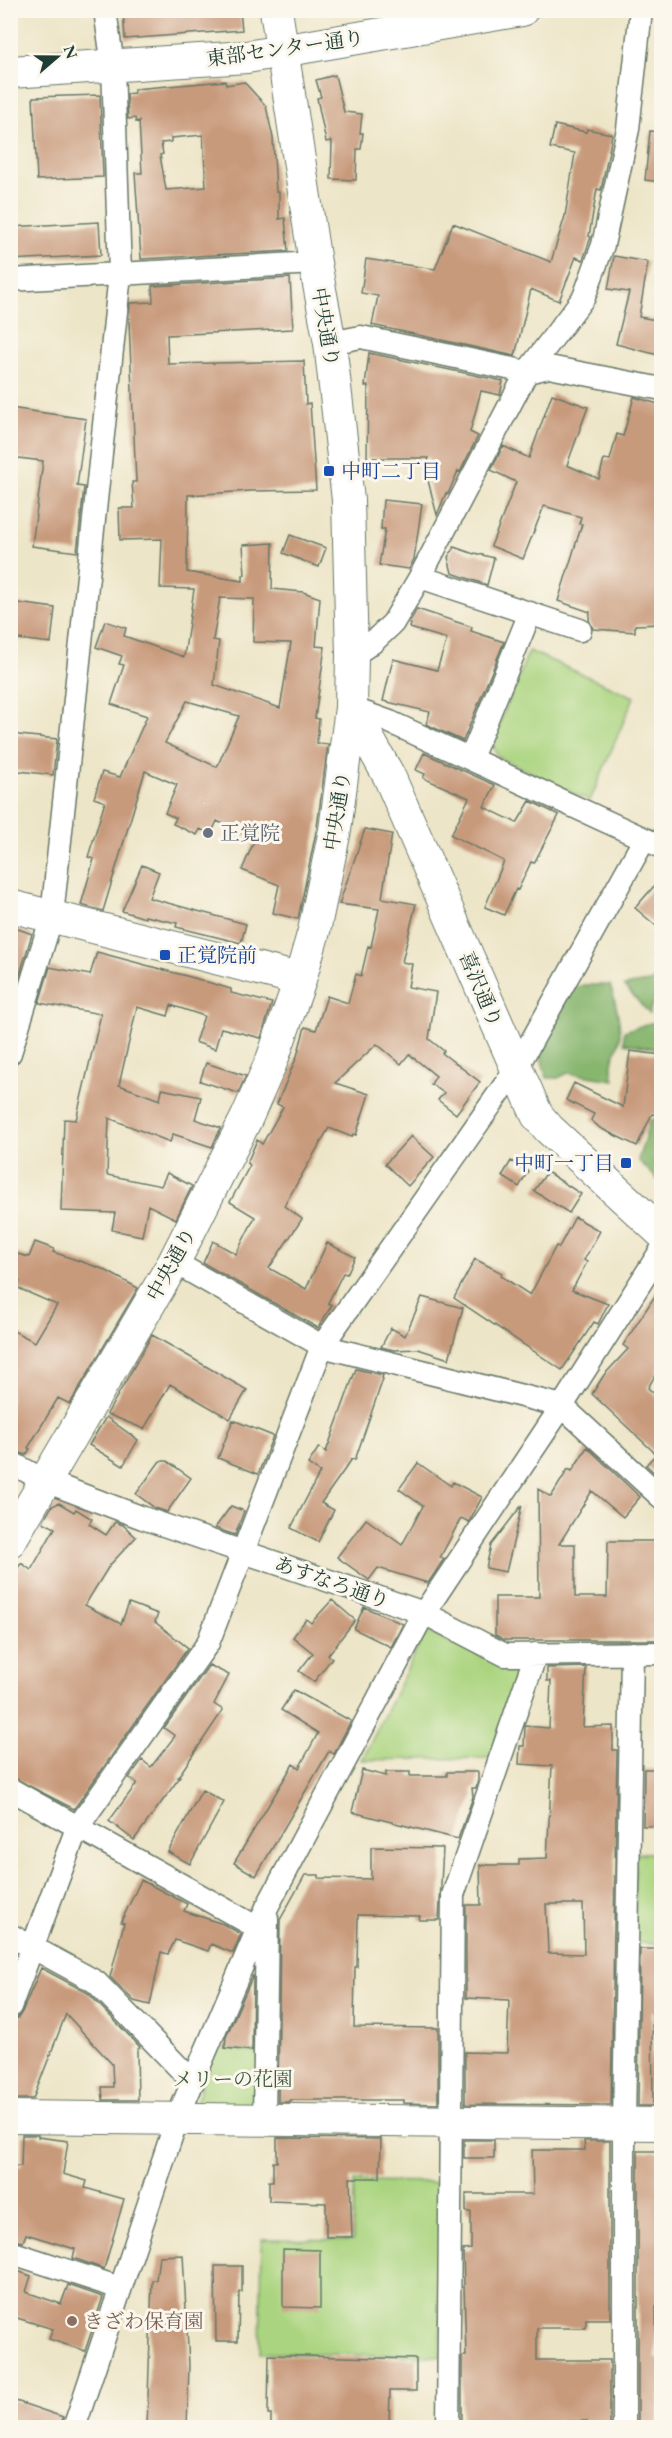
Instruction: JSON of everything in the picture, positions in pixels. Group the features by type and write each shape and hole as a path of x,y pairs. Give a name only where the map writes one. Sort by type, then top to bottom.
{"street":[{"path":"10,1053 15,1022 52,916 120,274 113,66 105,10"},
{"name":"中央通り","path":"10,1541 174,1262 247,1117 272,1060 299,983 314,931 333,840 351,708 348,500 330,343 315,263 276,10"},
{"name":"東部センター通り","path":"10,72 218,60 282,50 414,19 522,10"},
{"path":"352,656 373,642 393,622 420,577 527,372 584,297 603,245 628,129 642,10"},
{"path":"10,280 315,263"},
{"path":"330,343 361,337 527,372 549,367 662,389"},
{"path":"420,577 580,630"},
{"path":"471,758 530,613"},
{"path":"10,2007 77,1828 208,1643 322,1346 516,1070 653,843 471,758 390,722 351,708"},
{"name":"喜沢通り","path":"351,708 389,777 537,1115 549,1129 662,1233"},
{"path":"10,906 283,975 299,983"},
{"path":"74,2427 177,2119 267,1907 424,1613 562,1406 662,1249"},
{"path":"174,1262 322,1346 562,1406 662,1498"},
{"name":"あすなろ通り","path":"10,1462 45,1481 142,1518 424,1613 505,1655 662,1653"},
{"path":"624,2427 624,2124 633,1653"},
{"path":"448,2427 453,1896 536,1654"},
{"path":"10,1789 258,1928"},
{"path":"264,2120 267,1907"},
{"path":"10,1935 96,1982 193,2082"},
{"path":"10,2117 662,2124"},
{"path":"10,2252 120,2288"}],"green space":[{"path":"529,651 634,697 590,801 498,757 492,743"},
{"path":"661,980 649,1013 624,986"},
{"path":"584,985 610,985 612,991 620,1035 612,1065 614,1080 568,1073 558,1078 547,1078 541,1058 545,1043 569,989"},
{"path":"661,1021 660,1049 624,1043 624,1031"},
{"path":"662,1117 661,1183 638,1160 650,1120"},
{"path":"426,1631 493,1661 520,1661 491,1758 362,1760"},
{"path":"635,1853 661,1853 661,1944 635,1943"},
{"name":"メリーの花園","path":"214,2047 261,2053 261,2108 195,2106"},
{"path":"354,2181 443,2182 441,2356 260,2353 262,2239 353,2240"}],"building":[{"path":"123,10 240,10 242,30 125,39"},
{"path":"335,75 344,112 362,114 360,133 363,133 361,149 357,149 356,180 331,179 332,141 326,142 317,98 321,97 316,80"},
{"path":"225,81 226,85 244,82 266,106 273,138 276,192 279,192 279,219 285,218 288,251 141,259 135,173 142,173 139,121 136,122 135,118 128,119 127,94 134,93 134,89","holes":["203,135 206,187 166,190 160,155 163,154 161,143 171,142 171,138"]},
{"path":"100,95 103,177 37,180 33,97"},
{"path":"555,125 586,132 587,129 612,134 610,146 601,190 597,189 589,236 591,237 583,260 576,257 559,301 531,289 515,356 372,325 378,296 361,293 366,259 435,269 453,223 551,262 565,216 575,153 550,148"},
{"path":"650,131 662,132 662,182 645,180"},
{"path":"99,222 101,255 10,260 10,227"},
{"path":"614,256 648,262 639,317 662,321 662,356 616,344 629,292 608,289"},
{"path":"290,278 293,329 167,335 168,364 304,361 306,404 310,403 316,490 188,495 187,572 243,581 243,575 245,575 243,545 273,543 272,589 303,592 320,598 316,646 325,647 315,718 319,719 317,743 328,744 317,827 298,919 273,913 279,885 242,870 255,839 217,821 211,834 200,829 197,835 173,824 176,818 165,813 177,785 145,771 103,911 81,905 94,859 88,857 105,802 94,798 102,772 120,777 147,716 111,704 124,665 119,664 122,656 96,647 105,621 126,628 124,636 184,657 194,589 160,588 162,539 120,540 119,508 134,508 132,482 136,482 130,303 153,302 152,286","holes":["220,598 254,599 253,642 291,643 280,708 214,685 219,641 213,640","187,701 239,716 217,767 165,743"]},
{"path":"369,353 503,381 500,395 481,391 470,432 478,436 448,494 446,493 437,515 425,469 429,458 367,458 368,386 365,386"},
{"path":"552,394 588,407 567,465 599,479 604,459 610,460 617,434 623,436 634,397 662,405 662,624 635,625 635,632 593,629 589,620 590,612 558,601 582,524 579,524 581,517 544,506 523,559 491,546 516,482 491,470 503,446 529,458"},
{"path":"10,408 86,419 77,486 84,487 77,552 32,546 43,461 10,457"},
{"path":"383,500 422,504 414,559 409,569 379,565 385,529 381,529"},
{"path":"290,535 326,548 319,567 283,553"},
{"path":"454,547 494,558 487,585 452,573 448,557"},
{"path":"10,602 55,608 51,643 10,638"},
{"path":"417,609 472,627 471,631 504,642 463,741 426,724 430,712 383,701 393,659 437,670 447,639 410,628 409,623"},
{"path":"10,734 57,739 53,775 10,770"},
{"path":"424,753 495,785 484,807 517,823 530,801 559,815 534,863 531,862 518,890 516,889 504,915 485,907 504,861 451,835 469,798 423,778 425,774 416,770"},
{"path":"365,829 392,834 382,898 416,904 402,962 412,964 408,987 436,992 429,1039 444,1051 442,1053 480,1082 456,1114 438,1100 444,1093 431,1084 436,1076 409,1054 401,1064 377,1044 335,1083 369,1094 356,1135 353,1134 352,1137 329,1128 284,1206 302,1219 269,1268 306,1289 327,1243 355,1257 347,1274 343,1273 328,1303 332,1305 318,1328 203,1263 213,1241 236,1254 255,1217 230,1202 250,1165 247,1163 257,1140 262,1144 283,1107 277,1104 297,1056 305,1027 316,1030 327,996 348,1003 356,974 361,976 368,946 371,947 379,909 339,904"},
{"path":"142,865 159,872 149,898 246,924 241,943 176,927 177,923 145,916 145,918 122,911"},
{"path":"662,877 662,931 635,908"},
{"path":"10,926 32,934 13,998 10,998"},
{"path":"97,952 194,978 231,989 231,993 272,1003 261,1038 221,1028 215,1049 195,1042 204,1016 171,1005 168,1016 137,1007 119,1085 160,1100 162,1089 201,1097 195,1119 221,1128 212,1147 173,1134 170,1142 109,1118 107,1175 161,1186 167,1173 192,1186 176,1219 148,1205 142,1236 112,1230 115,1213 61,1211 64,1119 76,1120 101,1014 39,1003 50,967 90,975"},
{"path":"630,1051 662,1055 662,1115 652,1114 637,1146 600,1128 591,1120 594,1114 566,1100 574,1083 623,1107"},
{"path":"206,1063 246,1076 238,1093 200,1081"},
{"path":"411,1136 434,1157 408,1186 385,1164"},
{"path":"511,1161 528,1171 519,1187 502,1176"},
{"path":"547,1172 581,1194 569,1213 534,1191"},
{"path":"575,1217 600,1231 584,1260 587,1262 572,1290 608,1304 598,1324 594,1322 562,1370 454,1298 475,1259 502,1273 501,1276 530,1295 556,1246 559,1247"},
{"path":"35,1242 54,1249 53,1252 103,1269 138,1288 70,1404 58,1398 26,1455 10,1449 10,1329 35,1342 57,1305 18,1288 20,1281 10,1278 10,1252 29,1257"},
{"path":"662,1285 662,1363 648,1388 662,1401 662,1471 658,1476 646,1465 656,1454 592,1394 604,1375 628,1349 623,1345"},
{"path":"422,1297 463,1308 449,1359 418,1349 394,1350 381,1347 391,1328 405,1336"},
{"path":"152,1335 247,1390 230,1419 170,1384 144,1429 107,1414"},
{"path":"356,1369 383,1375 383,1379 355,1460 352,1459 321,1503 334,1510 318,1542 291,1528 320,1472 308,1464 319,1447 326,1452"},
{"path":"106,1417 138,1440 123,1466 89,1445"},
{"path":"233,1420 273,1436 258,1474 218,1458"},
{"path":"587,1447 640,1497 623,1517 592,1491 559,1544 575,1544 575,1597 607,1597 608,1541 661,1541 662,1640 505,1640 495,1635 495,1597 539,1597 538,1489 551,1497 568,1469 572,1471"},
{"path":"160,1461 167,1461 191,1478 167,1512 155,1508 136,1494"},
{"path":"418,1463 451,1486 453,1482 482,1497 469,1522 461,1518 440,1558 444,1559 428,1583 378,1568 369,1580 337,1557 366,1519 402,1545 423,1506 399,1489"},
{"path":"59,1503 74,1512 76,1509 92,1519 89,1524 106,1535 115,1522 123,1525 136,1537 109,1566 85,1605 121,1624 129,1603 158,1614 155,1622 188,1648 74,1809 10,1776 10,1580 21,1563 31,1570 55,1528 43,1522 52,1506"},
{"path":"522,1505 506,1572 486,1568 491,1545"},
{"path":"231,1506 244,1511 235,1535 215,1528"},
{"path":"332,1600 355,1620 328,1655 332,1658 314,1682 299,1671 313,1653 293,1637 306,1619 311,1623"},
{"path":"364,1607 403,1624 391,1647 354,1629"},
{"path":"209,1665 229,1675 214,1704 223,1710 178,1777 180,1777 134,1840 109,1821 137,1783 129,1778 142,1760 151,1767 175,1736 164,1728"},
{"path":"586,1667 583,1727 613,1726 613,1750 617,1750 611,2105 465,2104 465,2052 507,2053 509,2000 466,1998 466,1905 481,1905 480,1865 519,1865 519,1859 547,1858 552,1766 519,1764 520,1746 524,1746 525,1726 549,1728 551,1681 547,1681 547,1668","holes":["546,1904 583,1904 584,1954 548,1953"]},
{"path":"294,1690 351,1721 334,1754 329,1751 256,1876 234,1863 293,1764 299,1768 318,1733 281,1710"},
{"path":"644,1769 662,1769 662,1826 643,1826"},
{"path":"362,1770 386,1776 386,1772 410,1772 410,1776 447,1776 447,1772 478,1772 476,1788 472,1788 473,1797 458,1839 352,1812"},
{"path":"202,1790 224,1802 190,1864 168,1852"},
{"path":"371,1847 443,1848 439,1920 419,1920 420,1916 358,1915 357,1967 355,1967 354,2027 438,2028 438,2104 403,2103 403,2100 290,2100 290,2102 278,2102 280,1920 305,1875 319,1875 319,1878 371,1879"},
{"path":"141,1880 187,1904 184,1911 223,1924 241,1934 233,1953 211,1944 208,1951 175,1940 168,1954 161,1952 150,2005 134,2001 110,1977 124,1923 121,1922"},
{"path":"640,1949 662,1949 662,2012 652,2012 653,2106 638,2106"},
{"path":"41,1968 88,1993 140,2047 137,2050 138,2100 103,2100 102,2087 113,2087 112,2064 66,2014 33,2099 10,2099 10,2080 19,2060 10,2057 10,2020 18,2018 22,2012"},
{"path":"253,1975 252,2051 225,2048 226,2037"},
{"path":"22,2135 38,2135 38,2137 68,2141 63,2174 87,2181 85,2188 124,2199 104,2269 73,2258 75,2249 26,2234 23,2242 10,2239 10,2175 12,2175 13,2166 21,2166"},
{"path":"277,2138 381,2139 380,2178 350,2178 352,2237 326,2237 326,2203 269,2201 269,2181 273,2181 273,2162 277,2162"},
{"path":"464,2140 494,2140 494,2158 464,2158"},
{"path":"584,2141 610,2141 610,2319 586,2319 586,2328 537,2328 537,2360 610,2360 610,2427 587,2427 587,2421 554,2421 554,2427 462,2427 462,2356 466,2356 463,2250 471,2249 471,2212 466,2212 466,2194 533,2194 532,2150 585,2150"},
{"path":"638,2151 662,2151 662,2307 656,2307 656,2359 662,2359 662,2396 659,2396 658,2427 638,2427"},
{"path":"283,2249 320,2250 320,2308 283,2307"},
{"path":"183,2255 189,2365 187,2427 147,2427 152,2280 156,2280 159,2256"},
{"path":"10,2266 13,2267 12,2269 31,2276 26,2292 61,2304 68,2285 103,2297 85,2351 49,2339 53,2329 17,2318 14,2328 10,2328"},
{"path":"215,2266 242,2266 238,2341 216,2341"},
{"path":"269,2355 416,2359 416,2391 390,2391 389,2427 271,2427 271,2415 268,2415"},
{"path":"10,2399 63,2417 61,2427 10,2427"}],"place":[{"name":"中町二丁目","path":"329,471"},
{"name":"正覚院","path":"208,833"},
{"name":"正覚院前","path":"165,955"},
{"name":"中町一丁目","path":"626,1163"},
{"name":"きざわ保育園","path":"72,2321"}]}
